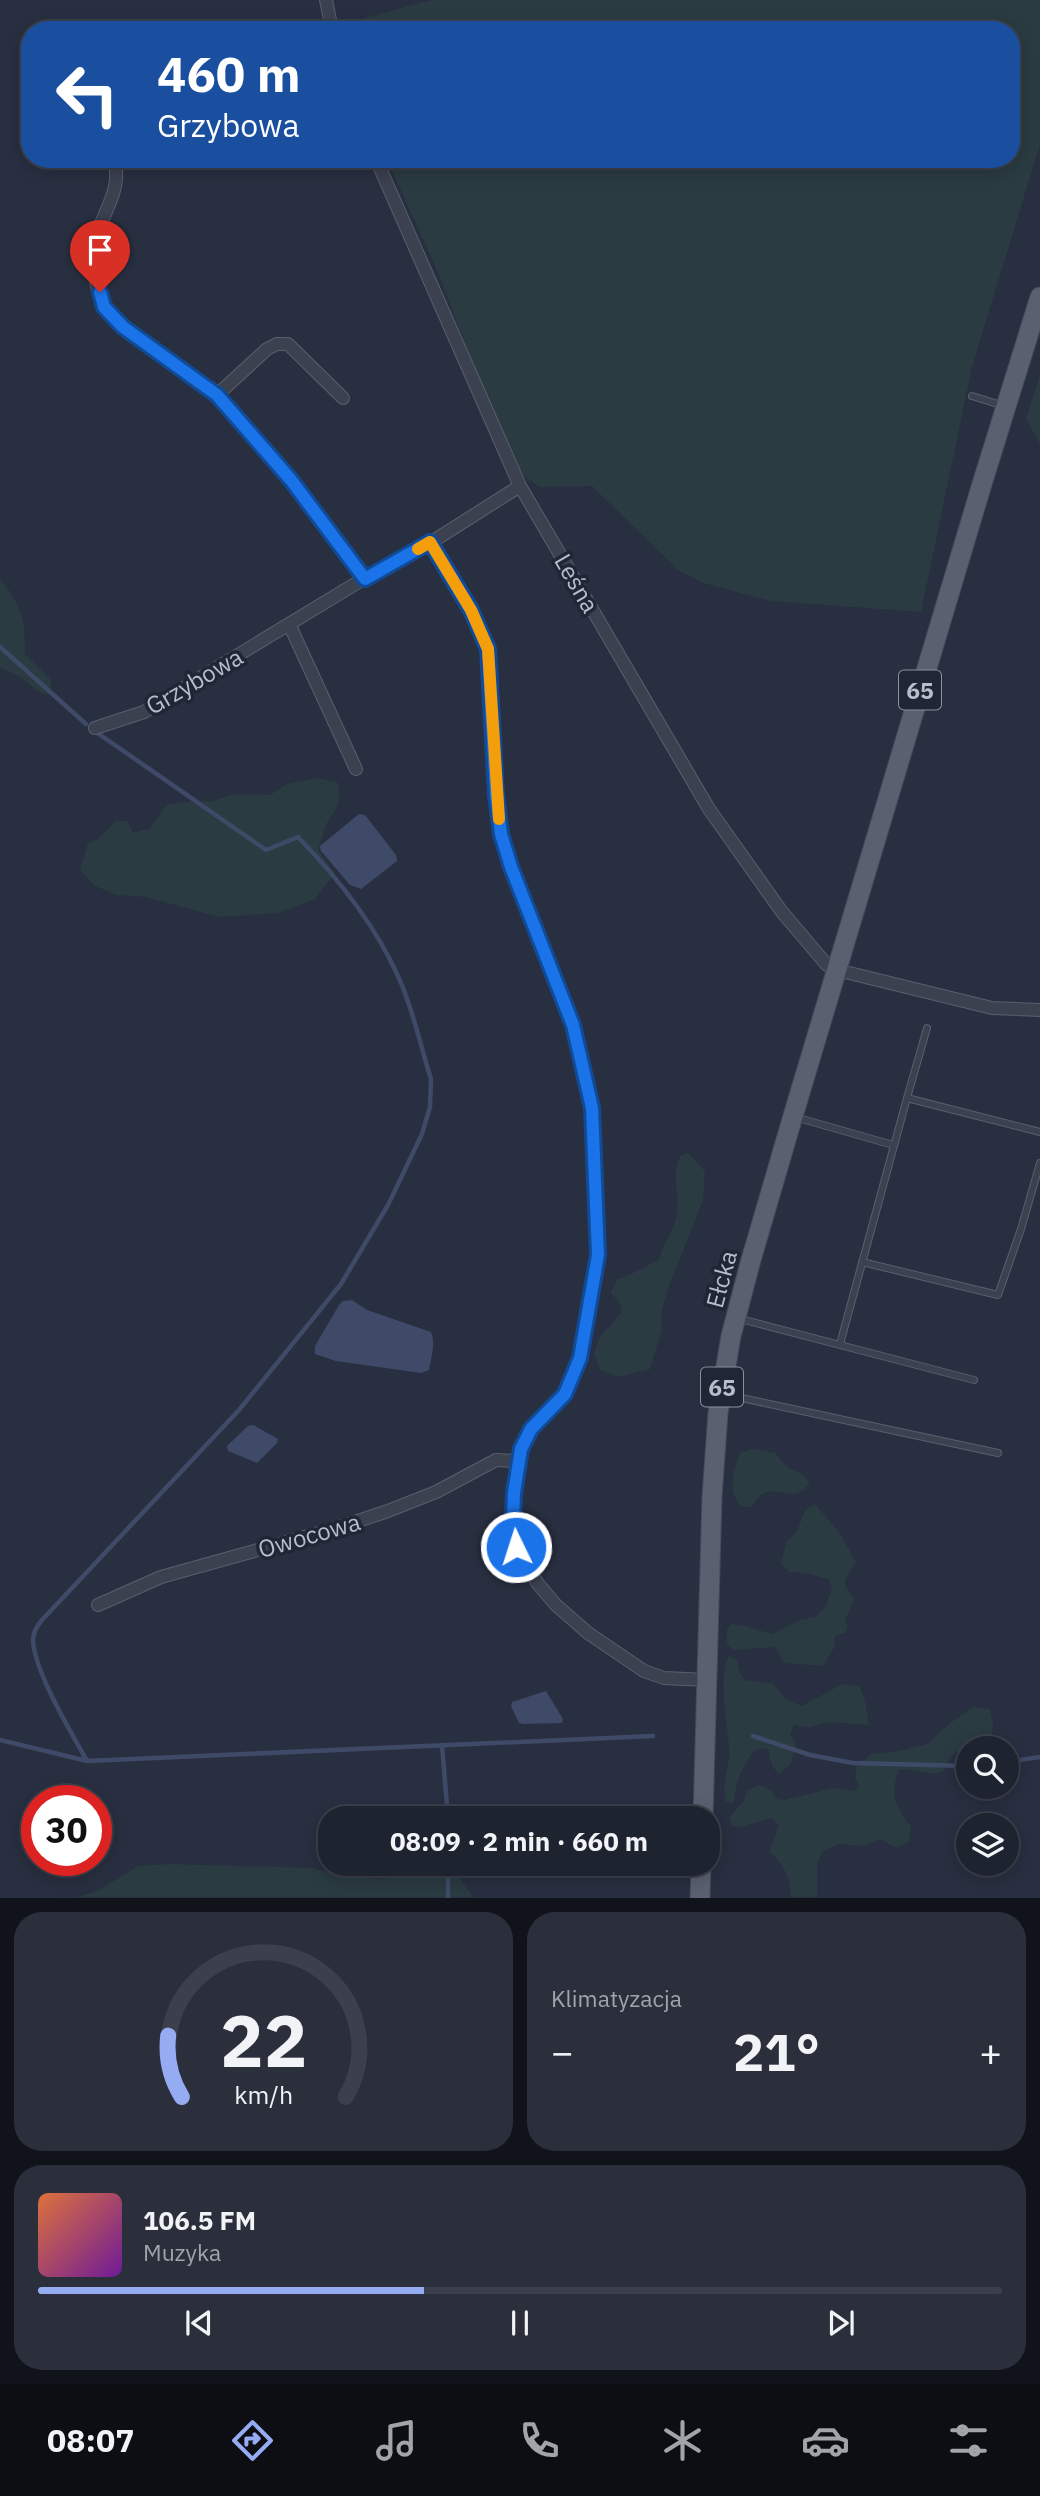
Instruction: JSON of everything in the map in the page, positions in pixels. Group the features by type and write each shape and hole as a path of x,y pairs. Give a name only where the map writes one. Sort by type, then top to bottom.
{"main road":[{"name":"65","path":"837,970 1040,296"},
{"name":"Ełcka","path":"703,1806 712,1497 721,1394 736,1318 837,970"},
{"path":"700,1898 701,1876"}],"street":[{"path":"326,0 330,21"},
{"path":"116,168 117,184 96,239 93,259 104,307 123,327 217,395 291,480 365,579"},
{"name":"Leśna","path":"380,168 520,486 709,809 782,912 827,965 837,970"},
{"path":"217,395 267,349 277,344 288,344 343,398"},
{"name":"Grzybowa","path":"95,728 144,712 520,486"},
{"path":"430,542 471,610 488,649 496,795 501,834 511,867 573,1025 592,1108 598,1255 580,1358 565,1394 525,1439 517,1461 513,1520 516,1547 538,1584 556,1605 588,1633 644,1671 664,1678 707,1680"},
{"path":"289,626 356,769"},
{"path":"837,970 992,1008 1040,1010"},
{"name":"Owocowa","path":"98,1605 161,1577 388,1511 436,1492 496,1460 517,1461"}],"lane":[{"path":"972,396 1005,406"},
{"path":"840,1344 927,1028"},
{"path":"907,1098 1040,1132"},
{"path":"793,1116 893,1145"},
{"path":"862,1262 998,1295 1040,1163"},
{"path":"736,1318 974,1380"},
{"path":"721,1394 998,1453"}],"shaded area":[{"path":"432,0 1040,0 1040,144 972,367 921,612 771,601 703,583 678,570 592,486 540,487 525,477 503,441 438,273 391,168 1020,168 1020,21 358,21"},
{"path":"1040,374 1040,444 1026,419"},
{"path":"0,579 14,597 21,614 25,654 51,680 51,693 42,694 20,677 0,667"},
{"path":"317,778 337,782 339,795 338,804 327,823 318,850 335,873 315,899 278,913 219,917 146,897 117,895 95,886 80,870 88,843 99,838 116,821 127,821 133,833 149,829 166,805 213,801 234,794 270,795 287,784"},
{"path":"688,1153 705,1171 703,1200 668,1289 661,1314 662,1330 650,1369 619,1377 600,1370 594,1354 599,1338 621,1313 621,1305 611,1293 617,1279 659,1260 676,1219 677,1165 680,1156"},
{"path":"752,1449 776,1453 780,1460 810,1483 797,1493 768,1492 751,1507 742,1507 734,1495 734,1474 740,1453"},
{"path":"815,1504 839,1532 856,1562 845,1585 855,1599 845,1620 848,1627 845,1633 835,1636 834,1648 823,1666 784,1663 775,1647 733,1650 727,1644 730,1624 772,1634 800,1620 816,1617 825,1607 832,1589 829,1579 789,1572 781,1564 786,1542 797,1531 805,1510"},
{"path":"729,1656 737,1660 745,1680 773,1684 787,1700 802,1706 842,1684 860,1687 869,1725 831,1722 809,1727 794,1725 790,1735 796,1744 791,1764 779,1774 772,1766 768,1748 755,1750 740,1775 734,1803 726,1802 724,1789 729,1755 723,1687"},
{"path":"973,1707 990,1709 992,1736 956,1736 956,1752 943,1772 900,1769 894,1793 901,1813 911,1827 909,1842 896,1848 881,1839 863,1846 838,1844 822,1852 817,1864 817,1897 791,1897 786,1872 769,1852 779,1825 771,1818 740,1827 732,1826 729,1818 744,1800 747,1790 759,1785 771,1790 777,1799 784,1800 834,1788 852,1791 860,1787 855,1779 856,1767 871,1754 927,1744"},
{"path":"170,1864 313,1868 318,1870 318,1876 384,1879 392,1876 458,1876 473,1897 77,1897 98,1891 138,1866"}],"water":[{"path":"359,814 365,815 396,855 397,861 361,889 350,885 321,851 320,846"},
{"path":"352,1300 367,1310 431,1332 433,1346 429,1370 421,1373 336,1361 315,1354 315,1346 339,1305 343,1301"},
{"path":"253,1425 278,1439 257,1463 228,1451 227,1446 248,1426"},
{"path":"546,1691 563,1719 562,1723 519,1723 511,1706 512,1702"}],"waterway":[{"path":"0,647 86,724"},
{"path":"87,1761 54,1701 40,1668 33,1640 36,1629 239,1410 341,1284 388,1205 422,1134 430,1107 431,1079 408,1001 389,957 354,902 298,837 266,850 99,734"},
{"path":"0,1740 87,1761 653,1736"},
{"path":"753,1736 810,1755 853,1763 956,1766"},
{"path":"442,1745 447,1806"},
{"path":"1019,1760 1040,1757"},
{"path":"448,1876 448,1898"}],"slow traffic":[{"path":"418,549 430,542 471,610 488,649 499,819"}],"route":[{"path":"100,292 104,307 111,317 217,395 291,480 365,579 430,542 471,610 488,649 496,795 501,834 511,867 573,1025 592,1108 598,1255 580,1358 574,1376 565,1394 531,1429 517,1461 513,1520 516,1547"}]}
